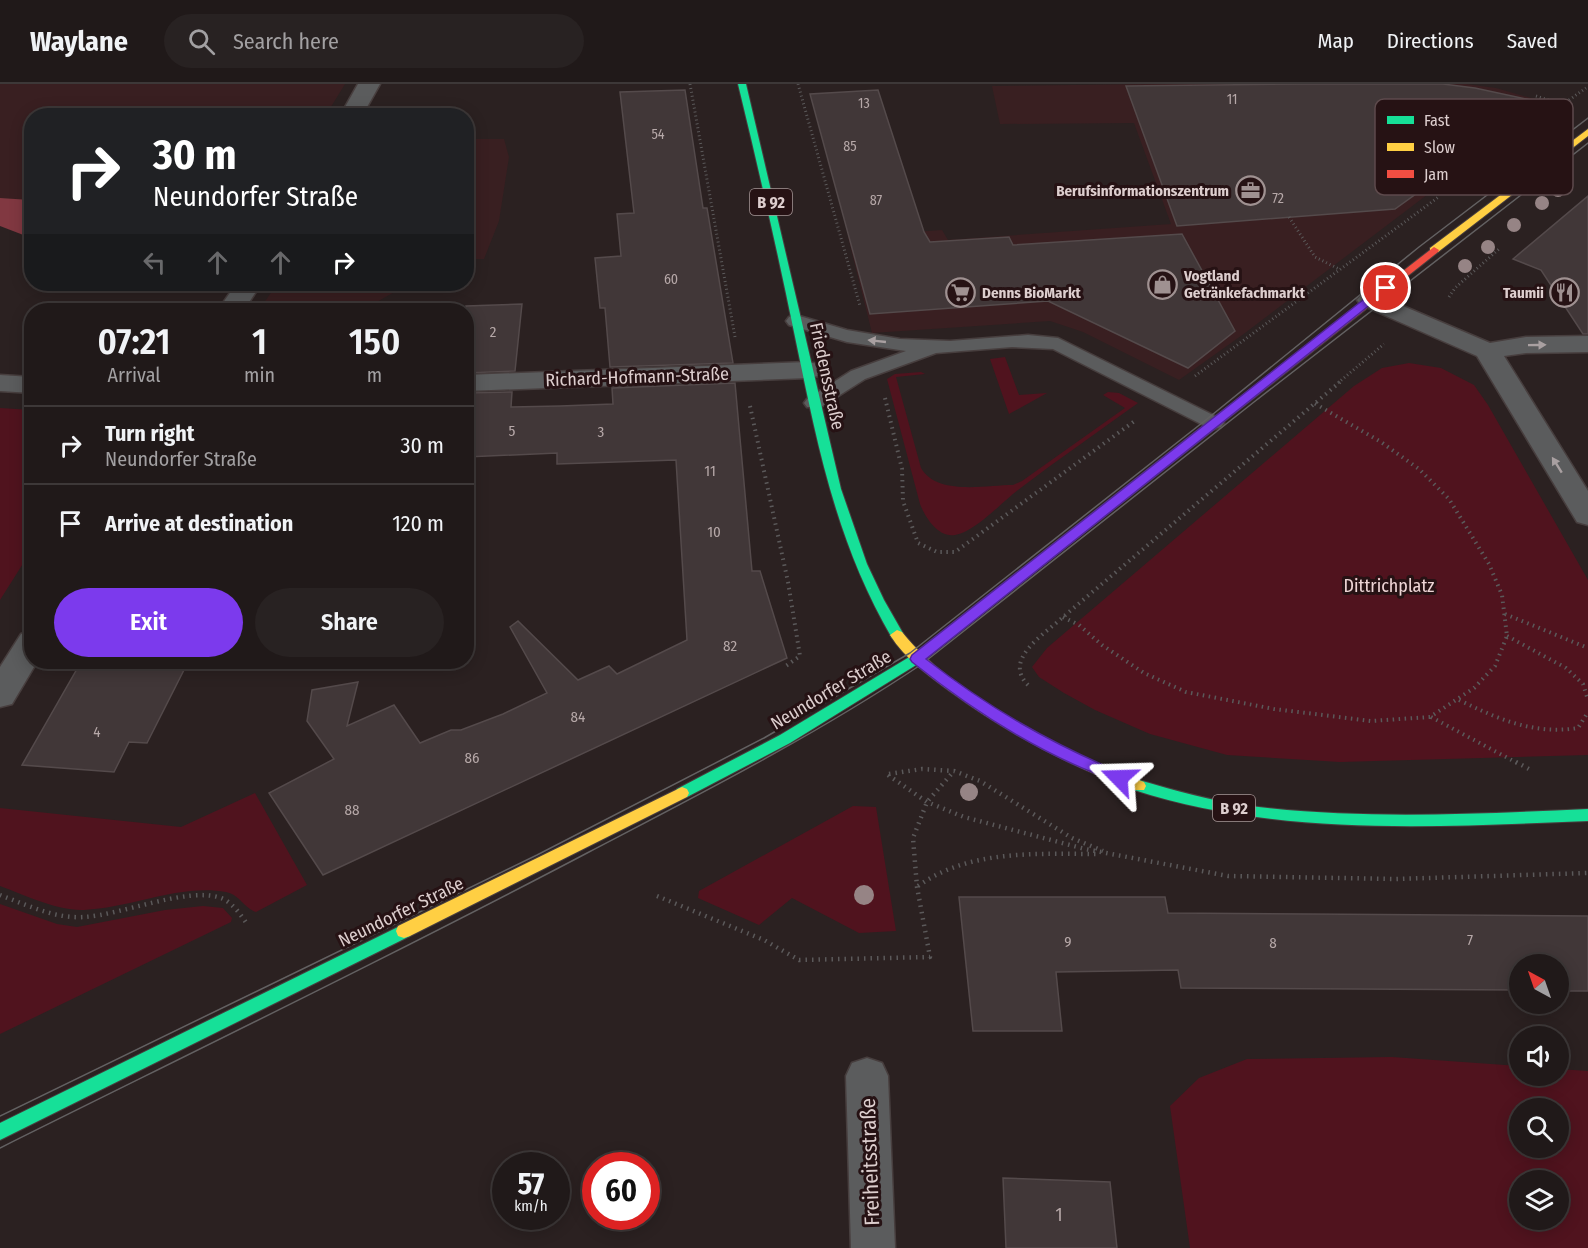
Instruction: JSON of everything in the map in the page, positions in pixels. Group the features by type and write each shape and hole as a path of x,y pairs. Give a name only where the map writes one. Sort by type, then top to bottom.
{"street":[{"path":"356,108 369,84"},
{"name":"Friedensstraße","path":"742,84 781,245 814,402 849,537 868,587 888,625 916,659"},
{"name":"Neundorfer Straße","path":"1573,144 1588,132"},
{"name":"Neundorfer Straße","path":"0,1132 740,764 832,714 916,659 1506,195"},
{"path":"1370,300 1487,351 1526,345 1588,345"},
{"path":"1487,351 1588,515"},
{"name":"Richard-Hofmann-Straße","path":"474,383 808,370"},
{"path":"0,383 24,384"},
{"path":"0,694 24,655"},
{"name":"B 92","path":"916,659 961,694 1006,723 1066,755 1141,787 1194,801 1268,813 1327,819 1386,821 1588,815"},
{"name":"Freiheitsstraße","path":"867,1076 873,1248"}],"lane":[{"path":"796,321 846,337 936,347 1039,339 1058,344 1214,423"},
{"path":"814,402 858,375 936,347"}],"path":[{"path":"690,84 743,373 788,582 800,656 783,668"},
{"path":"798,84 860,306"},
{"path":"1536,96 1545,99"},
{"path":"884,393 902,469 903,501 918,543 937,552 955,552 1340,269 1315,257 1289,217"},
{"path":"1033,689 1021,678 1018,665 1023,654 1063,617 1387,342"},
{"path":"1063,617 1144,673 1186,692 1274,709 1371,721 1430,717 1459,700 1495,666 1507,636 1502,595 1489,564 1449,499 1419,469 1381,442 1314,404"},
{"path":"1504,614 1588,648"},
{"path":"1507,636 1566,668 1583,684 1588,700"},
{"path":"1459,700 1517,727 1559,732 1578,728 1588,712"},
{"path":"1430,717 1529,769"},
{"path":"1108,853 1072,838 980,781 954,771 922,769 888,775 927,802 964,817 1025,835 1108,853 1239,877 1395,879 1588,873"},
{"path":"657,896 764,940 799,960 930,957 917,887 912,838 927,802 954,771"},
{"path":"917,887 926,878 943,871 991,857 1108,853"},
{"path":"0,894 56,916 86,917 197,896 221,898 239,913 247,924"}],"shaded area":[{"path":"0,84 345,84 330,108 24,108 24,200 0,198"},
{"path":"1466,84 1496,88 1534,99 1375,99 1375,195 1427,195 1245,333 1179,380 1083,332 1050,321 872,333 848,237 942,230 948,240 1171,224 1134,123 1000,124 992,86"},
{"path":"474,139 504,139 509,157 499,221 484,259 474,259"},
{"path":"0,198 24,200 24,235 0,226"},
{"path":"272,291 396,291 375,303 264,303"}],"green space":[{"path":"1005,357 1019,395 1047,393 1009,414 990,359"},
{"name":"Dittrichplatz","path":"1409,363 1441,368 1474,385 1488,405 1588,580 1588,755 1340,762 1227,755 1150,734 1095,710 1039,677 1032,667 1047,648 1354,386 1382,368"},
{"path":"921,372 925,374 896,377 921,468 928,477 950,486 1013,485 1022,481 1125,408 1103,395 1108,392 1119,393 1138,403 1033,479 980,523 963,533 949,535 933,526 920,504 887,379 895,374"},
{"path":"0,408 24,410 24,562 0,600"},
{"path":"255,793 307,885 256,912 231,894 208,890 190,891 102,908 74,910 30,898 0,886 0,808 181,827"},
{"path":"853,806 876,807 896,931 859,933 792,898 759,925 698,898 699,891"},
{"path":"0,904 57,924 77,927 165,910 203,906 223,908 232,918 231,922 0,1034"},
{"path":"1392,1057 1509,1065 1509,1086 1569,1086 1569,1070 1588,1071 1588,1248 1190,1248 1170,1106 1199,1078 1247,1059"}],"building":[{"path":"1443,84 1526,99 1375,99 1375,195 1414,195 1395,209 1177,226 1126,86"},
{"path":"685,90 703,208 707,208 733,363 610,367 605,308 600,308 595,258 621,256 617,214 634,213 620,92"},
{"path":"878,90 924,232 930,242 1009,237 1013,245 1182,234 1235,331 1188,368 1048,301 870,314 810,94"},
{"path":"1588,196 1588,334 1583,334 1541,270 1513,259"},
{"path":"522,304 515,371 474,373 474,306"},
{"path":"735,383 752,571 760,571 787,658 323,875 269,793 334,759 307,721 312,690 358,682 347,726 394,705 420,743 451,730 461,730 503,714 547,693 510,627 518,621 578,680 609,666 617,674 687,640 676,460 557,464 557,453 474,457 474,393 512,392 511,407 560,406 613,404 612,388"},
{"path":"77,669 184,669 147,743 129,742 114,772 22,765"},
{"path":"959,897 1165,897 1168,913 1588,916 1588,991 1569,991 1569,954 1509,954 1509,990 1181,988 1178,970 1056,972 1062,1031 973,1031"},
{"path":"1003,1178 1110,1182 1117,1248 1006,1248"}],"tram line":[{"path":"1573,129 1588,118"},
{"path":"1573,155 1588,143"},
{"path":"0,1116 537,855 764,738 910,653 1487,195"},
{"path":"0,1148 296,1002 674,808 882,690 922,664 1521,195"}],"traffic: fast":[{"path":"742,84 835,489 860,564 897,635"},
{"path":"682,793 785,739 916,659 1198,436"},
{"path":"1139,786 1193,801 1304,818 1418,821 1588,815"},
{"path":"0,1132 404,931"}],"traffic: slow":[{"path":"1573,143 1588,132"},
{"path":"1434,250 1506,195"},
{"path":"897,635 928,668 1006,722 1070,758 1139,786"},
{"path":"404,931 682,793"}],"traffic: jam":[{"path":"1198,436 1434,250"}],"place":[{"name":"Berufsinformationszentrum","path":"1250,191"},
{"name":"Vogtland Getränkefachmarkt","path":"1163,285"},
{"name":"Denns BioMarkt","path":"961,293"},
{"name":"Taumii","path":"1565,293"}],"route":[{"path":"1119,778 1076,760 1006,723 961,694 916,659 1386,288"}]}
